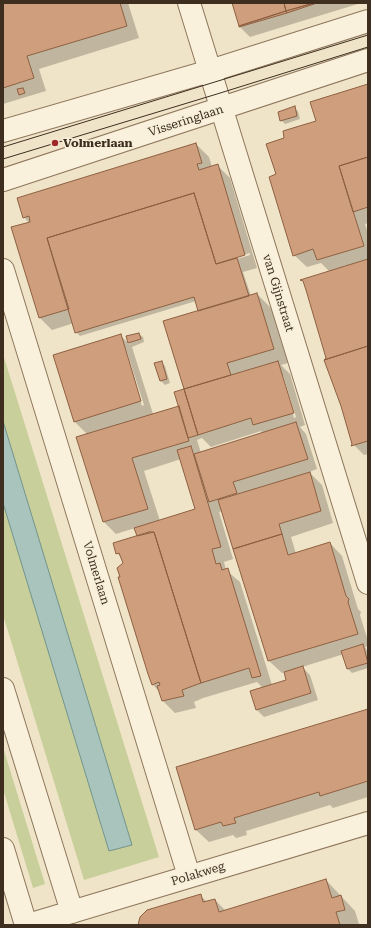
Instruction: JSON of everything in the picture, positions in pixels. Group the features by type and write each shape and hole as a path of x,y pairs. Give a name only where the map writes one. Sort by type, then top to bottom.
{"street":[{"name":"van Gijnstraat","path":"189,3 368,583"},
{"path":"3,131 210,71 368,21"},
{"name":"Visseringlaan","path":"3,180 368,60"},
{"name":"Volmerlaan","path":"3,270 189,876"},
{"path":"3,689 72,912"},
{"name":"Polakweg","path":"27,925 368,823"},
{"path":"3,849 27,925"}],"green space":[{"path":"3,354 159,857 84,880 3,615 3,503 109,851 132,845 3,421"},
{"path":"3,747 45,884 33,888 3,789"}],"water":[{"path":"3,421 132,845 109,851 3,503"}],"building":[{"path":"3,3 120,3 127,26 27,56 34,78 3,88"},
{"path":"232,3 284,3 286,11 239,26"},
{"path":"284,3 314,3 286,11"},
{"path":"317,3 287,13 286,11"},
{"path":"286,11 287,13 239,27 239,26"},
{"path":"368,84 368,157 339,166 364,246 317,260 313,249 293,256 269,177 276,174 266,144 284,138 283,131 316,121 310,102"},
{"path":"23,88 25,93 19,95 17,89"},
{"path":"295,106 297,116 280,121 278,112"},
{"path":"196,143 202,163 197,164 199,170 218,164 245,255 216,264 194,193 47,238 69,309 39,318 11,227 30,222 29,216 23,218 17,198"},
{"path":"368,157 368,207 353,212 339,166"},
{"path":"194,193 216,264 237,258 249,296 198,311 194,297 75,333 47,238"},
{"path":"368,259 368,346 324,360 326,358 306,290 303,281 300,280"},
{"path":"257,293 274,349 227,363 231,375 184,389 163,321"},
{"path":"139,333 141,339 128,343 126,336"},
{"path":"121,334 141,401 74,422 53,355"},
{"path":"368,346 368,441 351,446 352,444 341,406 324,360"},
{"path":"162,361 167,379 160,381 154,363"},
{"path":"278,361 294,413 253,425 251,418 198,435 184,389"},
{"path":"184,389 198,435 188,438 174,392"},
{"path":"179,406 189,441 132,458 148,509 103,522 76,437"},
{"path":"296,422 308,459 233,482 237,493 209,502 194,454"},
{"path":"191,446 221,547 212,549 216,564 220,563 222,570 228,568 261,676 252,678 249,668 201,683 154,532 137,536 134,528 195,509 177,450"},
{"path":"310,472 321,511 279,524 282,534 233,549 218,500"},
{"path":"149,532 154,532 201,683 182,690 184,696 162,701 157,686 160,685 159,682 152,685 148,674 118,577 120,577 117,568 123,563 119,553 116,554 113,543"},
{"path":"282,534 288,555 330,542 346,596 349,599 348,602 358,634 268,661 233,549"},
{"path":"363,644 368,663 347,669 341,651"},
{"path":"303,666 311,693 256,710 250,691 286,680 284,672"},
{"path":"368,709 368,781 320,796 319,792 234,818 236,823 223,826 221,822 195,830 176,767"},
{"path":"326,879 332,898 341,895 345,910 336,912 340,925 138,925 140,917 147,910 201,894 203,902 215,899 219,912"}],"tram line":[{"path":"3,147 368,35"},
{"path":"3,159 368,47"}],"place":[{"name":"Volmerlaan","path":"55,143"}]}
